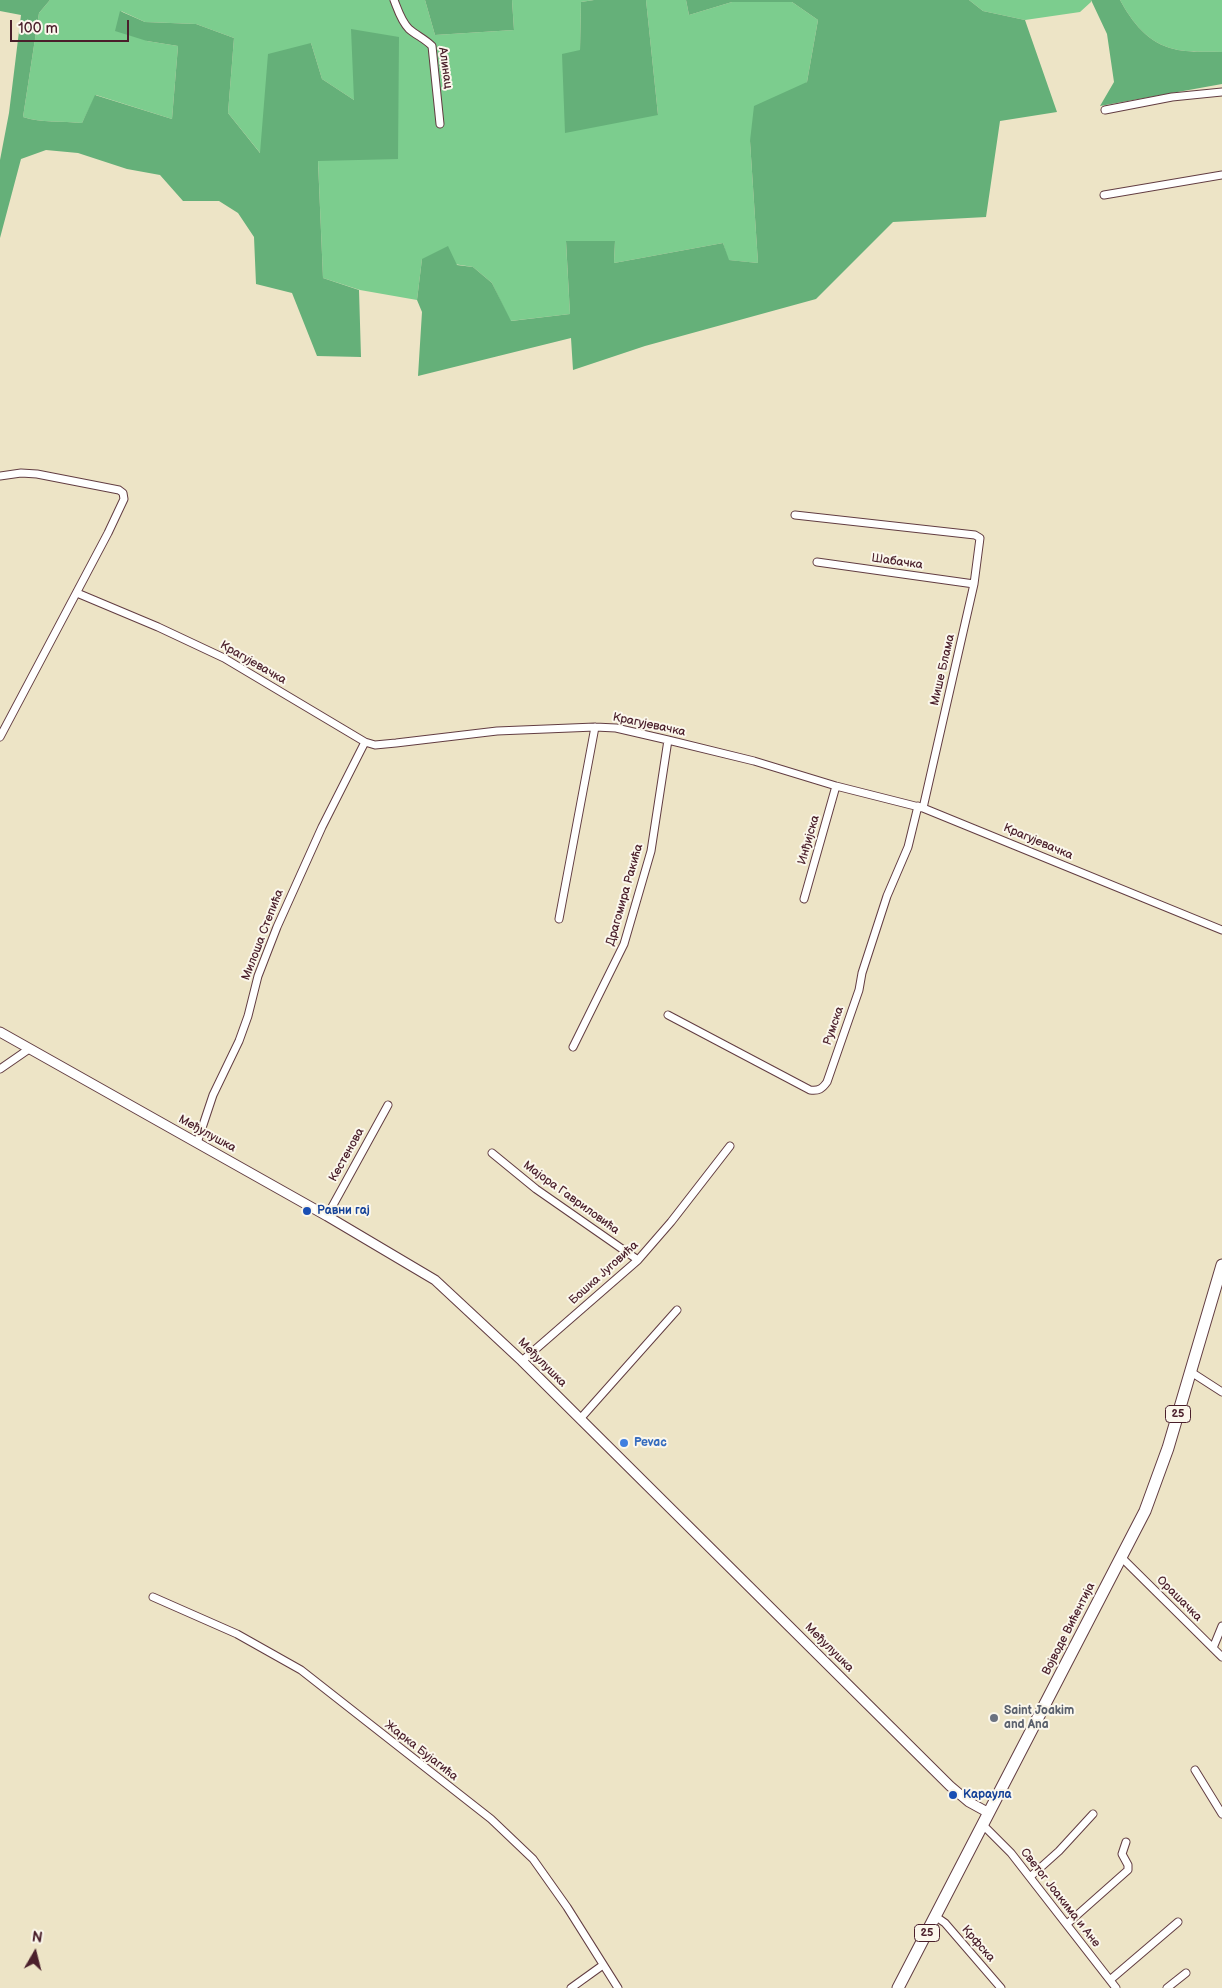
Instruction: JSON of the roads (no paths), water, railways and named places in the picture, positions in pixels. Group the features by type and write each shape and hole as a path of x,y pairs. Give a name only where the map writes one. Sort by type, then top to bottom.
{"main road":[{"name":"Војводе Вићентија","path":"898,1988 1140,1523 1152,1495 1192,1372 1222,1265"}],"street":[{"name":"Алинац","path":"394,0 402,20 410,29 423,37 432,46 440,124"},
{"path":"1105,110 1172,97 1222,92"},
{"path":"1104,195 1222,175"},
{"path":"0,476 21,473 37,474 116,489 123,493 124,499 77,593 0,737"},
{"name":"Мише Блама","path":"795,515 975,535 980,538 974,584 921,807"},
{"name":"Шабачка","path":"817,562 974,584"},
{"name":"Крагујевачка","path":"77,593 158,627 224,658 365,742 375,745 497,731 595,726 616,728 754,762 836,786 921,807 1222,930"},
{"path":"559,919 595,726"},
{"name":"Драгомира Ракића","path":"573,1047 624,944 650,851 668,740"},
{"name":"Милоша Степића","path":"196,1142 213,1095 239,1041 248,1016 258,976 276,927 322,827 365,742"},
{"name":"Инђијска","path":"804,899 836,786"},
{"name":"Румска","path":"668,1015 810,1090 817,1091 823,1088 827,1082 859,990 862,973 887,896 908,847 921,807"},
{"name":"Међулушка","path":"0,1032 326,1216 435,1280 522,1361 950,1786 969,1802 988,1813"},
{"path":"0,1069 29,1049"},
{"name":"Кестенова","path":"326,1216 388,1104"},
{"name":"Бошка Југовића","path":"522,1361 638,1260 671,1222 730,1146"},
{"name":"Мајора Гавриловића","path":"492,1153 536,1189 638,1260"},
{"path":"580,1419 677,1310"},
{"path":"1192,1372 1222,1392"},
{"name":"Орашачка","path":"1121,1557 1222,1657"},
{"name":"Жарка Бујагића","path":"153,1597 237,1634 301,1670 491,1819 533,1859 567,1907 618,1988"},
{"path":"1212,1648 1222,1626"},
{"path":"1195,1770 1222,1814"},
{"path":"1030,1877 1059,1851 1093,1814"},
{"name":"Светог Јоакима и Ане","path":"983,1825 999,1838 1116,1988"},
{"path":"1067,1924 1128,1870 1128,1865 1122,1854 1126,1842"},
{"name":"Крфска","path":"935,1916 945,1923 1001,1988"},
{"path":"1110,1980 1178,1922"},
{"path":"571,1988 603,1965"},
{"path":"1167,1988 1186,1973"}],"place":[{"name":"Равни гај","path":"307,1211"},
{"name":"Pevac","path":"624,1443"},
{"name":"Saint Joakim and Ana","path":"994,1718"},
{"name":"Караула","path":"953,1795"}]}
